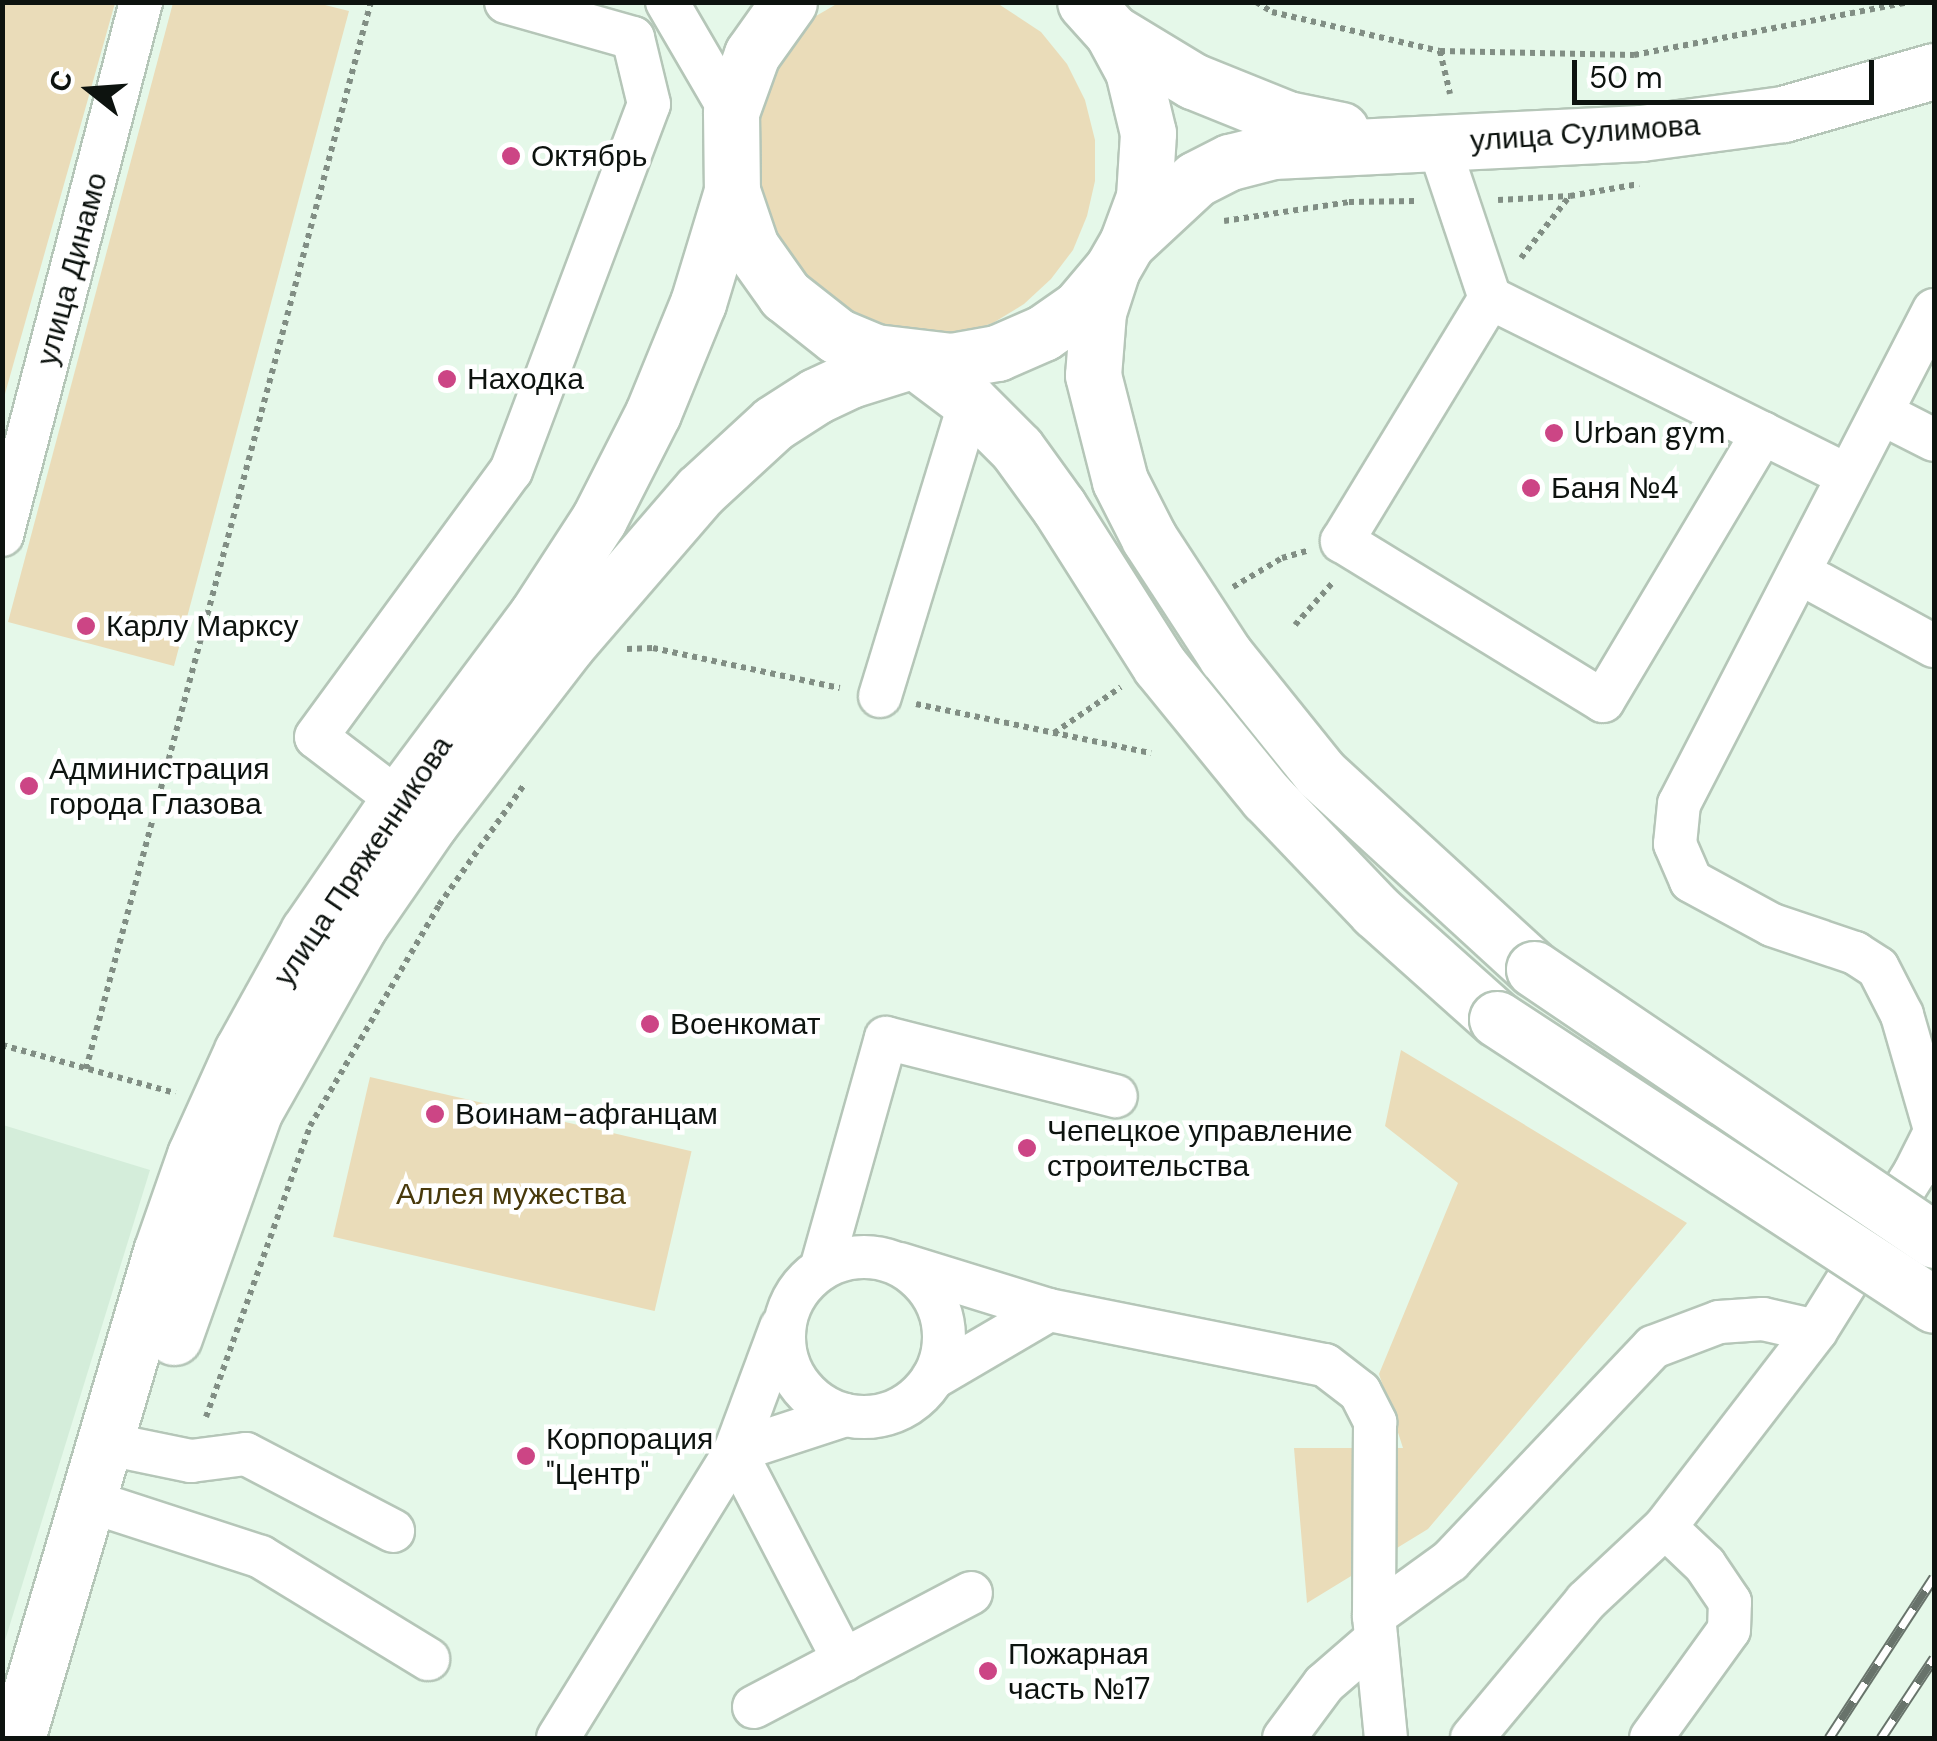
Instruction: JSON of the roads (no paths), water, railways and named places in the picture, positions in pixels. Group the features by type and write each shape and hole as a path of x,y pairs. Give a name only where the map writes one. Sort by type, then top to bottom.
{"main road":[{"path":"780,8 752,54 731,112 732,191 751,248 785,295 838,336 875,352 914,360 951,362 996,353 1043,334 1078,308 1120,256"},
{"path":"1098,17 1133,71 1148,133 1144,196 1098,312 1092,375 1120,481 1148,538 1226,656 1320,773 1534,968 1934,1240"},
{"name":"улица Сулимова","path":"1098,17 1193,81 1287,120 1423,143"},
{"name":"улица Сулимова","path":"1120,256 1196,180 1230,162 1273,151 1532,140 1712,125 1783,114 1934,71"},
{"name":"улица Пряженникова","path":"17,1738 104,1505 145,1452 194,1276 255,1110 358,926 414,812 599,519 653,412 698,303 732,191"},
{"name":"улица Пряженникова","path":"414,812 567,645 700,491 774,423 850,380 914,360"},
{"path":"914,360 970,402 1017,450 1059,507 1160,666 1267,797 1376,911 1497,1018 1934,1305"},
{"name":"улица Пряженникова","path":"56,1738 104,1505"}],"street":[{"name":"улица Динамо","path":"2,535 141,2"},
{"path":"414,812 316,737 511,471 648,104 633,38 506,2"},
{"path":"667,2 731,112"},
{"path":"1423,143 1490,298 1846,475"},
{"path":"1490,298 1342,541 1603,701 1763,433"},
{"path":"1934,310 1679,804 1675,844 1691,882 1772,925 1854,953 1878,968 1902,1014 1934,1126"},
{"path":"880,696 970,402"},
{"path":"1882,414 1934,440"},
{"path":"1800,573 1934,646"},
{"path":"821,1269 886,1038 1116,1096"},
{"path":"1472,1738 1586,1601 1665,1527 1816,1331 1916,1172 1934,1134"},
{"path":"558,1738 734,1452 800,1287 821,1269 846,1258 874,1256 1049,1310 1325,1364 1360,1392 1375,1422 1375,1628 1386,1738"},
{"path":"787,1312 783,1339 788,1366 802,1388 821,1406 845,1415 870,1418 895,1411 917,1398 933,1378 943,1354 944,1328 938,1304 922,1280 900,1264"},
{"path":"933,1378 1049,1310"},
{"path":"1284,1738 1324,1684 1375,1628 1450,1561 1653,1347 1719,1322 1763,1319 1816,1331"},
{"path":"734,1452 845,1415"},
{"path":"145,1452 246,1454 393,1530"},
{"path":"734,1452 844,1660"},
{"path":"104,1505 261,1558 428,1659"},
{"path":"1650,1738 1729,1630 1730,1602 1705,1565 1665,1527"},
{"path":"754,1707 971,1593"}],"railway":[{"path":"1829,1738 1934,1577"},
{"path":"1881,1738 1934,1658"}],"place":[{"name":"Октябрь","path":"511,156"},
{"name":"Находка","path":"447,379"},
{"name":"Urban gym","path":"1554,433"},
{"name":"Баня №4","path":"1531,488"},
{"name":"Карлу Марксу","path":"86,626"},
{"name":"Администрация города Глазова","path":"29,786"},
{"name":"Военкомат","path":"650,1024"},
{"name":"Воинам-афганцам","path":"435,1114"},
{"name":"Чепецкое управление строительства","path":"1027,1148"},
{"name":"Корпорация \"Центр\"","path":"526,1456"},
{"name":"Пожарная часть №17","path":"988,1671"}],"park label":[{"name":"Аллея мужества","path":"511,1194"}]}
